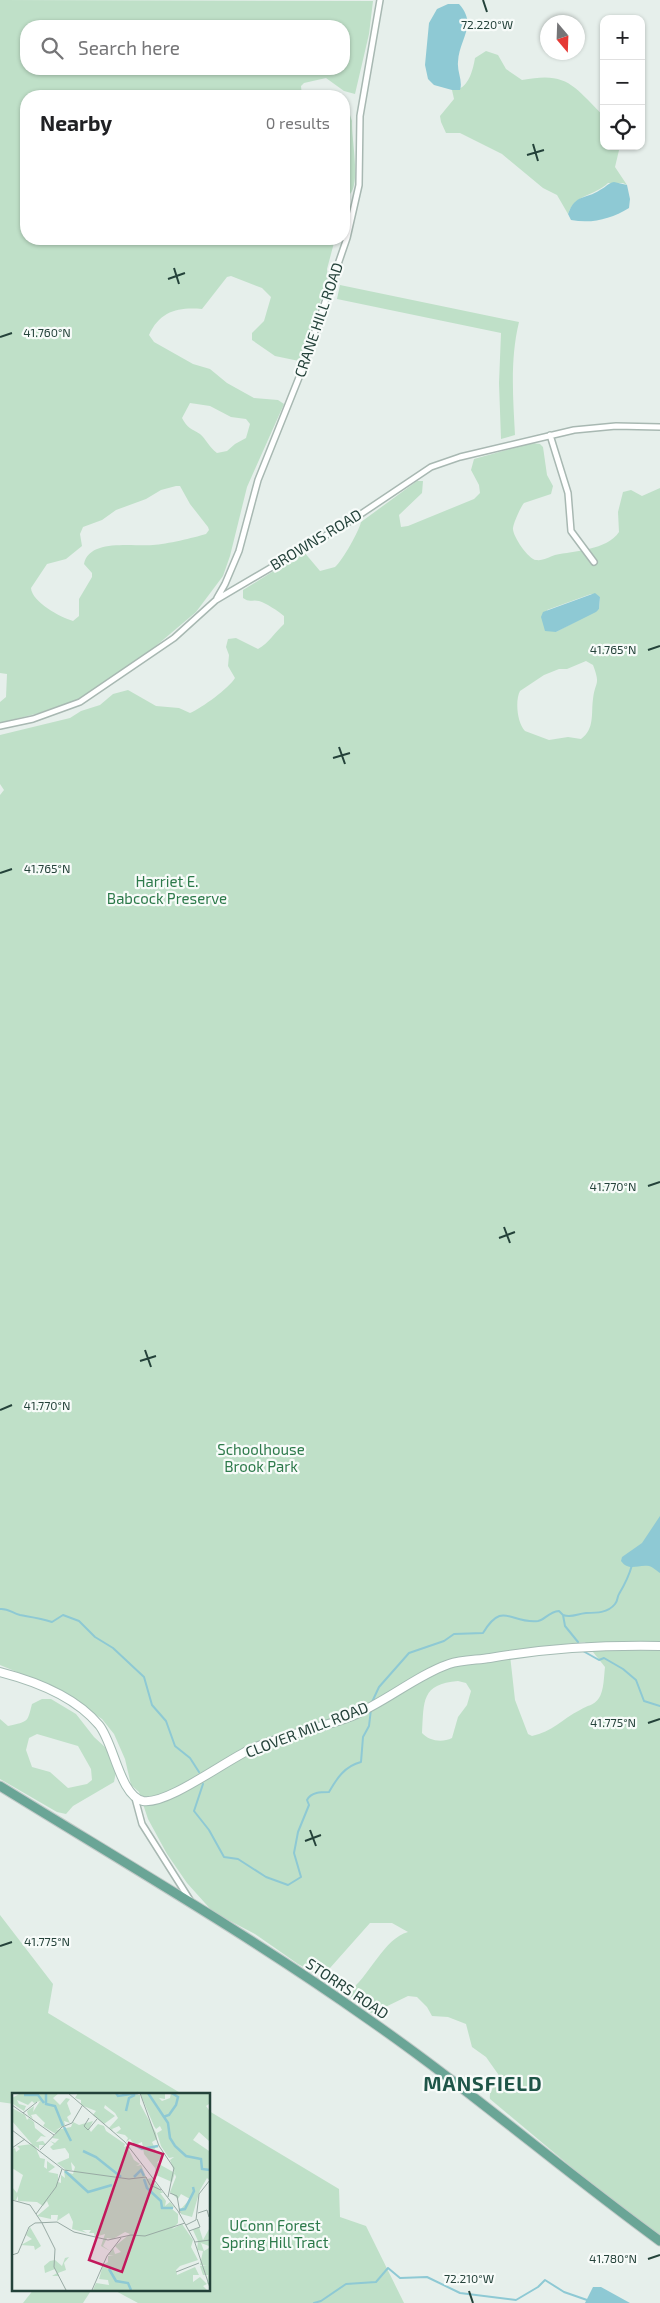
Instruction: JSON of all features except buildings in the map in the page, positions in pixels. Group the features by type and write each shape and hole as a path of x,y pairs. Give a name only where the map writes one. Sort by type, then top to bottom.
{"main road":[{"name":"STORRS ROAD","path":"0,1786 192,1904 368,2018 521,2132 660,2241"}],"street":[{"name":"CRANE HILL ROAD","path":"350,225 359,185 360,116 380,0"},
{"name":"CRANE HILL ROAD","path":"216,600 239,551 258,480 300,375 345,245"},
{"name":"BROWNS ROAD","path":"0,726 32,719 80,702 174,638 216,600 352,520 431,467 460,457 550,435 599,427 660,428"},
{"path":"550,435 568,493 571,531 594,562"},
{"name":"CLOVER MILL ROAD","path":"135,1798 147,1801 158,1800 252,1749 353,1715 449,1664 570,1647 612,1645 660,1646"},
{"path":"0,1672 34,1682 75,1703 99,1725 114,1753 126,1787 135,1798 142,1824 192,1904"}],"green space":[{"path":"0,0 373,1 369,34 355,94 350,93 350,90 343,90 326,78 304,83 301,86 301,90 20,90 20,245 333,245 327,269 328,280 299,361 275,356 252,340 252,333 264,321 271,297 262,288 231,276 227,277 202,309 185,309 171,312 153,327 149,335 154,342 193,364 210,369 227,383 254,398 278,400 284,404 247,487 230,556 223,576 196,612 144,656 85,697 39,713 0,723 0,702 6,697 7,674 0,673","holes":["190,403 210,406 231,417 246,419 250,424 246,438 227,451 217,453 182,418","180,486 190,504 208,527 209,530 206,534 180,541 103,547 94,550 84,564 92,573 92,577 79,599 79,616 73,621 41,604 31,588 47,564 66,559 82,546 80,534 83,527 102,520 116,510 146,499 161,490"]},
{"path":"486,51 498,55 506,69 522,80 550,78 569,83 577,89 600,112 600,150 619,150 615,167 627,185 623,183 608,183 576,202 568,214 557,195 543,188 502,154 460,133 446,133 440,116 454,99 452,90 462,87 469,79 475,58"},
{"path":"350,115 355,170 353,188 350,194"},
{"path":"340,285 519,322 513,364 515,435 501,439 499,383 501,333 337,299"},
{"name":"Schoolhouse Brook Park","path":"532,443 540,444 543,447 547,475 553,486 551,494 524,503 517,515 513,528 521,546 529,556 536,560 590,549 607,543 619,532 618,512 623,492 631,490 642,496 660,488 660,2236 576,2171 490,2099 498,2074 486,2057 472,2047 466,2024 448,2017 432,2016 427,2007 417,1997 408,1996 373,2013 363,2008 353,1999 349,1993 352,1989 385,1949 399,1936 408,1932 392,1923 370,1923 322,1977 298,1964 255,1934 213,1912 187,1883 167,1854 148,1819 139,1792 131,1785 125,1759 114,1734 102,1719 58,1689 0,1665 0,795 4,790 0,784 0,735 70,718 81,711 100,705 113,694 128,690 156,706 179,708 190,713 221,692 235,678 228,666 229,655 226,647 228,639 236,638 258,649 284,624 284,616 272,607 262,602 243,598 243,590 304,552 320,571 335,567 350,545 361,522 417,481 423,481 422,493 399,515 401,527 408,526 474,499 480,493 479,485 471,470 474,459","holes":["591,594 600,597 599,609 556,632 547,610","586,661 593,665 597,683 593,699 592,720 588,731 581,739 568,737 549,740 525,731 520,723 518,711 518,695 520,691 544,675 559,669 567,669","585,1642 605,1667 601,1695 593,1704 583,1708 545,1732 532,1736 528,1734 515,1700 510,1655 520,1649","458,1681 466,1683 471,1691 467,1705 458,1717 452,1738 436,1740 428,1738 422,1733 423,1712 427,1696 431,1690 446,1683"]},
{"path":"42,1699 51,1699 76,1714 94,1737 106,1748 116,1772 114,1782 73,1806 66,1814 57,1812 0,1779 0,1719 8,1726 24,1722 28,1718 32,1704","holes":["37,1734 78,1746 91,1769 92,1780 87,1784 68,1788 50,1772 32,1767 26,1750 29,1738"]},
{"path":"0,1915 53,1984 48,2013 180,2093 12,2093 12,2104 0,2102"},
{"name":"UConn Forest Spring Hill Tract","path":"210,2112 339,2189 340,2217 366,2226 404,2303 138,2303 114,2290 210,2290"},
{"path":"33,2290 91,2290 83,2303 23,2303"}],"water":[{"path":"448,4 459,4 467,19 466,32 458,62 460,90 452,90 434,85 428,79 425,65 429,23 437,9"},
{"path":"614,182 627,185 630,199 629,208 601,220 571,220 568,214 574,203"},
{"path":"595,593 600,597 599,609 596,612 556,632 545,631 541,617 543,612"},
{"path":"660,1516 660,1573 649,1566 630,1567 624,1564 621,1561 622,1557 642,1543"},
{"path":"593,2287 601,2287 630,2303 585,2303"}],"waterway":[{"path":"563,1615 572,1616 598,1613 612,1607 617,1602 618,1595 627,1580 632,1565"},
{"path":"0,1609 52,1622 63,1615 79,1621 95,1637 113,1648 144,1677 152,1705 166,1721 175,1746 190,1758 199,1772"},
{"path":"372,1702 379,1687 409,1653 444,1641 454,1634 483,1633 490,1623 502,1615 520,1620 538,1621 559,1611 563,1615 565,1626 578,1642"},
{"path":"583,1651 599,1660 604,1658 623,1669 636,1680 644,1701 660,1706"},
{"path":"203,1784 194,1811 209,1830 224,1857 238,1859 266,1877 288,1885 301,1877 294,1853 298,1832 309,1805 307,1800 314,1794 329,1792 342,1773 350,1766 361,1762 363,1737 369,1726 371,1709"},
{"path":"314,2303 321,2301 346,2284 376,2282 388,2268 400,2278 427,2277 460,2293 516,2300 538,2287 545,2280 564,2292 587,2300"}],"district":[{"name":"MANSFIELD","path":"483,2084"}],"park label":[{"name":"Harriet E. Babcock Preserve","path":"167,890"}]}
